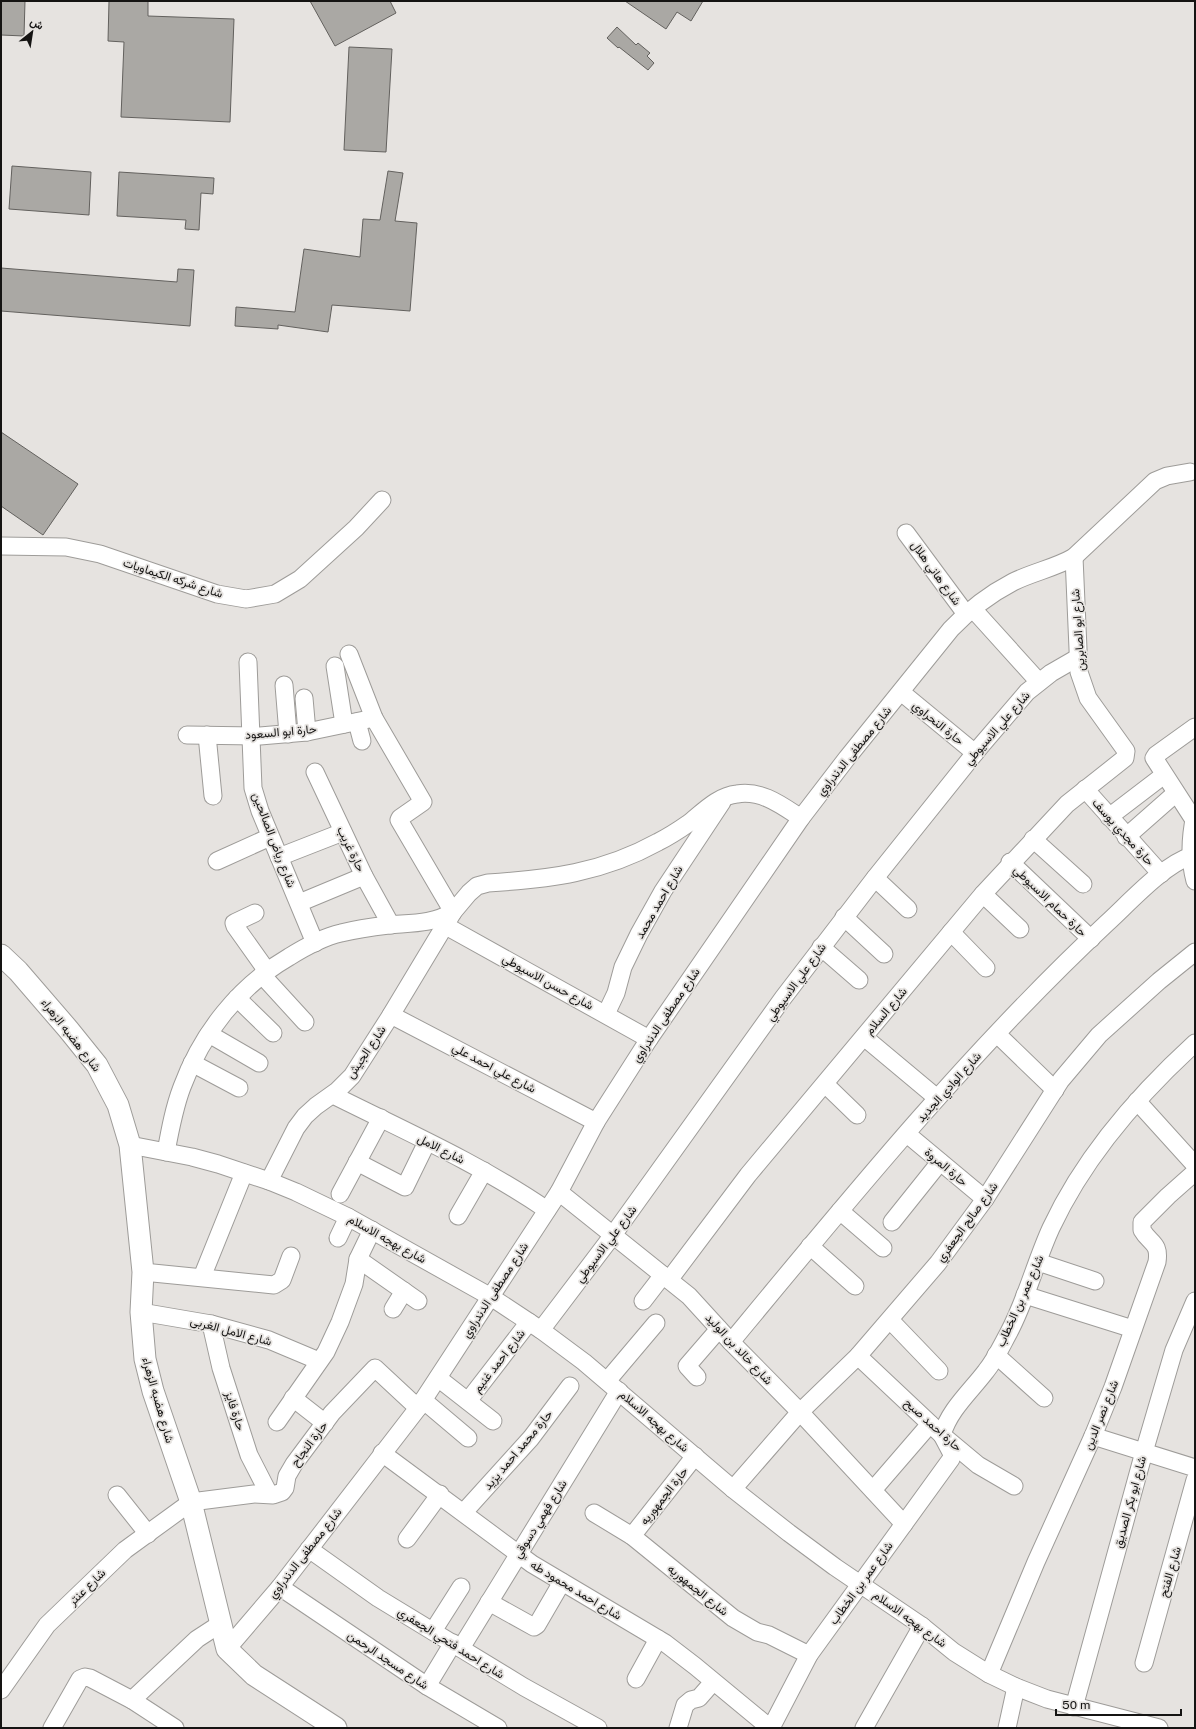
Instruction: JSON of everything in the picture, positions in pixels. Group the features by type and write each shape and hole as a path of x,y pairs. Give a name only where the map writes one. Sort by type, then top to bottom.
{"street":[{"name":"شارع مصطفى الدندراوي","path":"227,1649 280,1587 420,1404 559,1192 596,1122 649,1040 801,818 847,758 951,629 969,611 1014,582 1062,564 1074,557 1155,481 1167,476 1190,472"},
{"name":"شارع شركه الكيماويات","path":"1,546 66,548 100,554 217,594 246,599 274,594 300,579 356,528 382,500"},
{"name":"شارع هاني هلال","path":"906,533 969,611 1039,682"},
{"name":"شارع ابو الصابرين","path":"1074,557 1077,658 1081,678 1088,698 1126,751 1123,761"},
{"path":"349,654 374,718 423,802 399,820 450,919"},
{"name":"شارع علي الاسيوطي","path":"535,1326 613,1235 821,947 975,753 1028,692 1051,673 1077,658"},
{"name":"شارع رياض الصالحين","path":"248,662 254,788 260,811 270,837 315,942"},
{"path":"335,666 350,723 362,741"},
{"path":"284,685 288,734"},
{"name":"حارة النحراوي","path":"901,692 975,753"},
{"path":"304,698 307,732"},
{"name":"حارة ابو السعود","path":"187,735 251,736 288,734 307,732 374,718"},
{"path":"1195,727 1154,758 1155,762 1194,818 1191,856 1195,881"},
{"path":"207,735 213,796"},
{"name":"شارع السلام","path":"643,1301 666,1277 748,1175 1010,862 1067,804 1123,761"},
{"name":"حارة غريب","path":"315,772 342,832 391,925"},
{"path":"1109,816 1164,775"},
{"name":"حارة مجدي يوسف","path":"1085,789 1126,837 1161,874"},
{"path":"726,796 748,793 760,795 771,799 801,818"},
{"path":"1126,837 1176,793"},
{"name":"شارع الجيش","path":"269,1181 296,1128 305,1116 332,1095 352,1076 450,919 469,893 477,886 488,883 559,877 593,869 626,858 658,842 726,796"},
{"name":"شارع احمد محمد","path":"606,1014 616,993 623,966 639,934 663,891 726,796"},
{"path":"279,857 342,832"},
{"path":"217,861 270,837"},
{"path":"1033,838 1083,884"},
{"name":"شارع الوادي الجديد","path":"731,1342 810,1246 937,1098 997,1034 1091,939 1161,874 1175,862 1191,856"},
{"name":"حارة حمام الاسيوطي","path":"1010,862 1091,939"},
{"path":"299,903 364,876"},
{"path":"875,878 908,909"},
{"path":"983,894 1020,929"},
{"path":"255,913 234,923 264,973 305,1022"},
{"path":"166,1152 181,1088 192,1063 209,1034 237,998 264,973 315,942 339,933 366,927 431,921 444,917 450,919"},
{"path":"844,917 884,954"},
{"name":"شارع حسن الاسيوطي","path":"450,919 649,1040"},
{"path":"951,932 986,968"},
{"path":"821,947 859,980"},
{"name":"شارع صالح الجعفري","path":"734,1489 800,1412 858,1356 938,1263 985,1199 1055,1090 1099,1035 1159,981 1195,952"},
{"name":"شارع هضبه الزهراء","path":"1,955 18,971 97,1065 118,1105 130,1145 143,1272 141,1312 145,1359 153,1391 191,1502 227,1649"},
{"path":"237,998 273,1033"},
{"name":"شارع علي احمد علي","path":"391,1015 596,1122"},
{"path":"209,1034 259,1063"},
{"path":"997,1034 1055,1090"},
{"path":"864,1037 937,1098"},
{"name":"شارع عمر بن الخطاب","path":"771,1728 809,1655 951,1459 952,1454 936,1429 949,1417 987,1370 1009,1333 1062,1206 1080,1176 1117,1124 1137,1101 1195,1043"},
{"path":"192,1063 239,1088"},
{"path":"825,1084 857,1115"},
{"name":"شارع الامل","path":"332,1095 484,1171 522,1193 547,1210"},
{"path":"1137,1101 1195,1165"},
{"path":"340,1194 380,1118"},
{"name":"حارة المروة","path":"907,1134 985,1199"},
{"path":"357,1162 405,1187 427,1142"},
{"name":"شارع بهجه الاسلام","path":"130,1145 192,1157 269,1181 348,1217 491,1297 535,1326 613,1386 734,1489 789,1532 860,1584 922,1626 954,1652 989,1674 1047,1700 1130,1725 1159,1728"},
{"path":"892,1222 940,1162"},
{"path":"458,1216 484,1171"},
{"name":"شارع نصر الدين","path":"989,1674 1036,1562 1093,1436 1133,1330 1158,1255 1154,1242 1142,1230 1142,1222 1195,1172"},
{"path":"202,1277 244,1173"},
{"name":"شارع خالد بن الوليد","path":"559,1192 689,1296 904,1524"},
{"path":"840,1211 883,1248"},
{"path":"338,1238 348,1217"},
{"path":"277,1422 326,1352 340,1322 354,1284 358,1259 372,1230"},
{"path":"810,1246 855,1286"},
{"path":"143,1272 277,1284 282,1280 291,1256"},
{"path":"358,1259 418,1301"},
{"path":"1038,1262 1095,1281"},
{"path":"393,1309 404,1291"},
{"path":"1025,1294 1133,1330"},
{"name":"شارع ابو بكر الصديق","path":"1074,1707 1144,1452 1174,1350 1195,1301"},
{"name":"شارع الامل الغربى","path":"141,1312 211,1324 269,1340 319,1361"},
{"path":"890,1320 939,1371"},
{"name":"شارع فهمي دسوقي","path":"427,1686 489,1602 518,1554 613,1386 656,1323"},
{"name":"حارة فايز","path":"211,1324 221,1368 249,1455 268,1494"},
{"name":"شارع احمد غنيم","path":"468,1401 535,1326"},
{"path":"697,1377 687,1366 719,1329"},
{"path":"996,1355 1044,1398"},
{"name":"حارة احمد صبح","path":"858,1356 936,1429 978,1465 1014,1486"},
{"name":"حارة النجاح","path":"191,1502 254,1494 278,1494 282,1492 285,1488 289,1470 342,1402 375,1368 420,1404"},
{"path":"438,1378 493,1421"},
{"name":"حارة محمد احمد يزيد","path":"464,1512 531,1438 570,1386"},
{"path":"293,1398 325,1423"},
{"path":"420,1404 468,1438"},
{"path":"873,1490 936,1429"},
{"path":"1093,1436 1194,1468"},
{"name":"شارع احمد محمود طه","path":"382,1453 440,1494 518,1554 658,1639 695,1666 771,1728"},
{"name":"حارة الجمهوريه","path":"632,1536 695,1456"},
{"name":"شارع الفتح","path":"1144,1663 1194,1468"},
{"path":"407,1539 440,1494"},
{"path":"117,1495 148,1534"},
{"name":"شارع عنتر","path":"1,1690 47,1626 125,1550 191,1502"},
{"name":"شارع الجمهوريه","path":"594,1513 632,1536 733,1618 757,1632 769,1635 809,1655"},
{"name":"شارع احمد فتحي الجعفري","path":"309,1549 378,1598 524,1687 598,1728"},
{"path":"489,1602 534,1627 537,1625 562,1582"},
{"path":"433,1631 461,1586"},
{"name":"شارع مسجد الرحمن","path":"280,1587 427,1686 498,1728"},
{"path":"132,1700 197,1639 220,1624"},
{"path":"864,1728 922,1626"},
{"path":"636,1679 658,1639"},
{"path":"227,1649 254,1675 336,1728"},
{"path":"52,1728 80,1679 85,1677 90,1678 132,1700 175,1728"},
{"path":"678,1728 685,1705 691,1700 699,1698 713,1682"},
{"path":"1007,1728 1016,1687"}],"building":[{"path":"1,1 25,1 24,36 1,35"},
{"path":"109,1 148,1 148,16 234,19 230,122 121,117 124,42 108,41"},
{"path":"310,1 390,1 396,13 335,46"},
{"path":"625,1 703,1 691,21 677,12 666,29"},
{"path":"617,27 636,45 638,43 650,53 647,56 654,63 648,70 607,38"},
{"path":"349,47 392,49 386,152 344,150"},
{"path":"12,166 91,172 89,215 9,209"},
{"path":"388,171 403,173 395,221 417,223 410,311 332,305 328,332 278,325 278,329 235,326 236,307 295,312 304,249 360,257 363,219 380,220"},
{"path":"119,172 214,178 213,194 201,193 199,230 185,229 186,220 117,216"},
{"path":"1,268 177,282 178,269 194,270 190,326 1,311"},
{"path":"1,432 78,484 43,535 1,506"}]}
